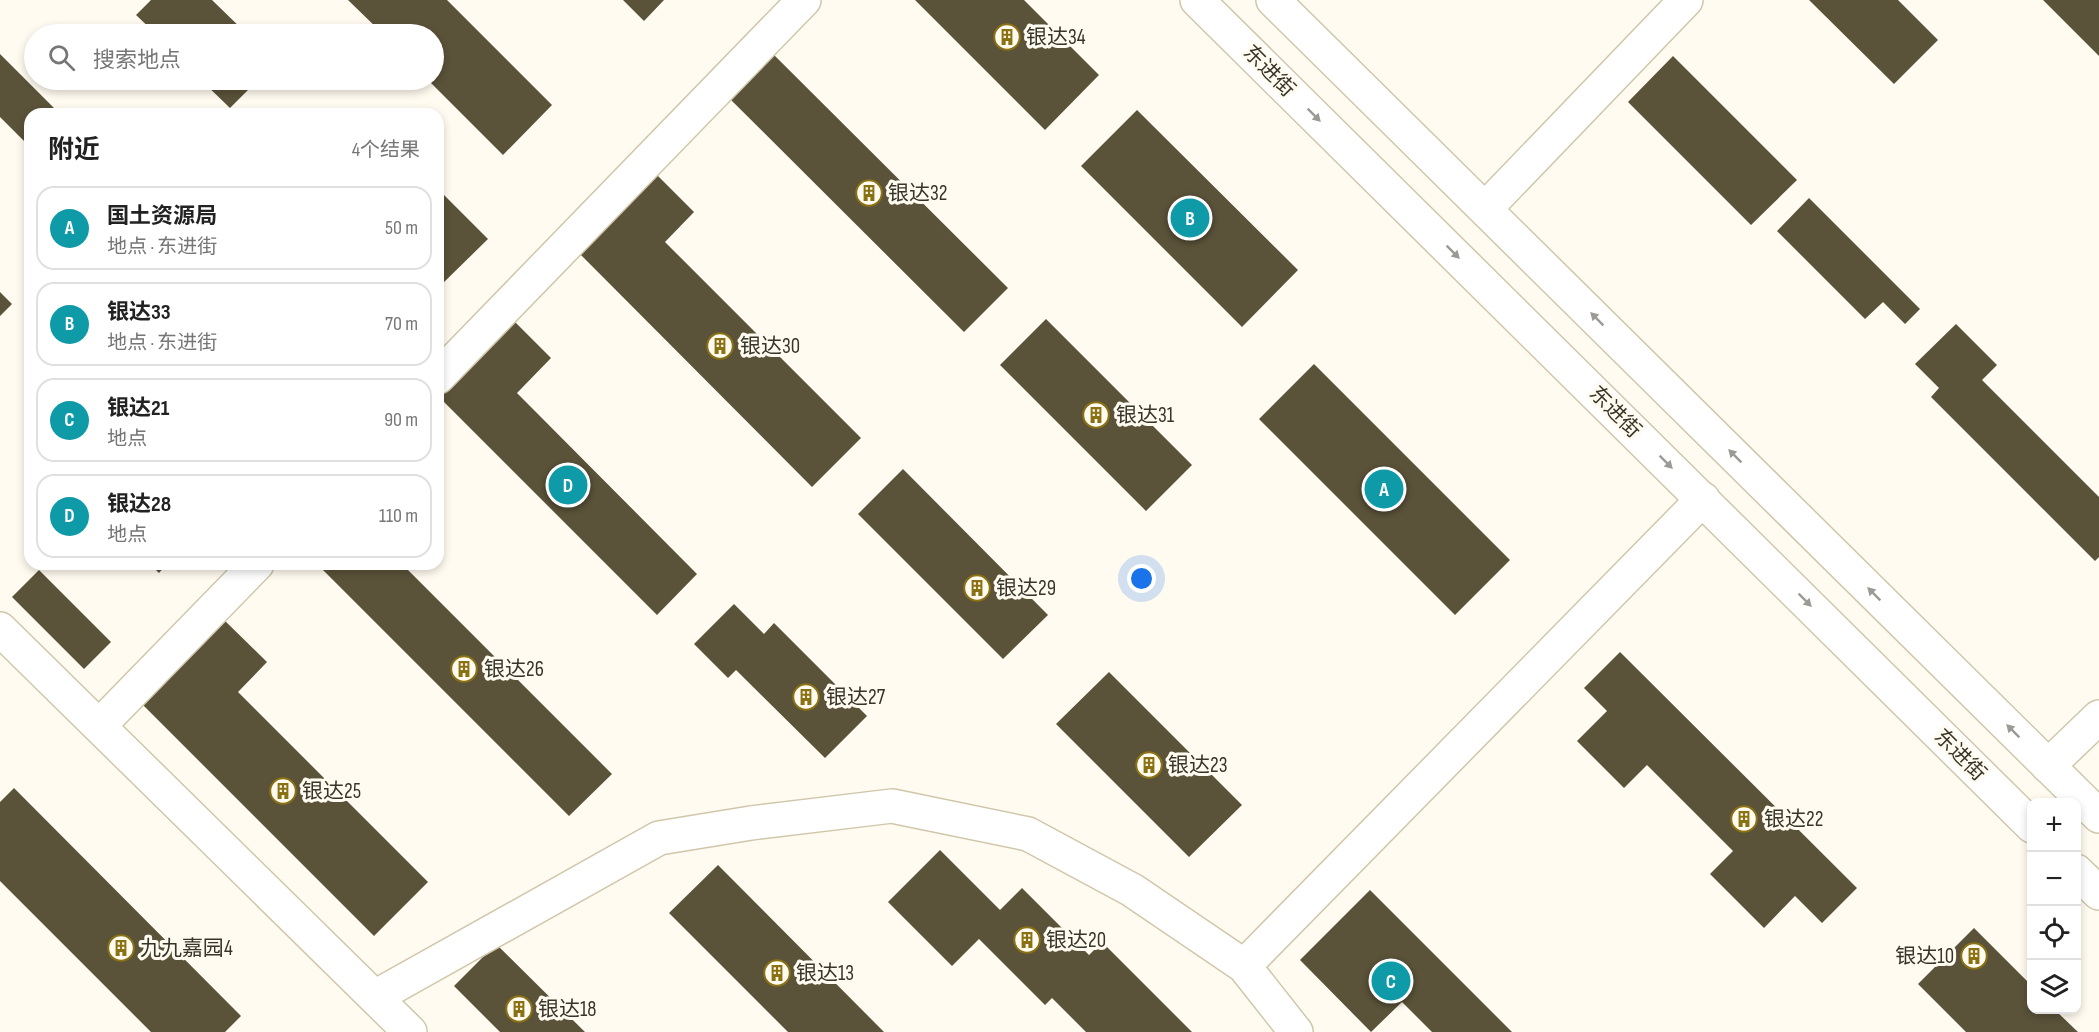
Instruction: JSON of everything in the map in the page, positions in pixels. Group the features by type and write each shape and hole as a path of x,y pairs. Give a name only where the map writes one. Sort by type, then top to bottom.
{"street":[{"path":"444,371 804,0"},
{"name":"东进街","path":"1197,0 2027,822"},
{"path":"1273,0 2099,816"},
{"path":"1485,209 1686,0"},
{"path":"1244,966 1703,499"},
{"path":"99,726 251,570"},
{"path":"0,629 410,1032"},
{"path":"2048,766 2099,717"},
{"path":"375,997 659,838 751,823 892,806 1028,834 1132,890 1244,966 1296,1032"},
{"path":"2081,876 2099,893"}],"building":[{"path":"151,0 212,0 237,24 145,24 136,15"},
{"path":"348,0 447,0 552,105 503,155 438,90 444,90 444,24 373,24"},
{"path":"623,0 664,0 644,21"},
{"name":"银达34","path":"915,0 1024,0 1099,75 1045,130"},
{"path":"1809,0 1898,0 1938,40 1894,84"},
{"path":"2043,0 2099,0 2099,56"},
{"path":"0,54 24,78 24,90 36,90 54,108 24,108 24,141 0,117"},
{"name":"银达32","path":"774,55 1008,288 964,332 730,99"},
{"path":"1673,56 1797,180 1751,225 1628,102"},
{"path":"211,90 248,90 230,108"},
{"path":"1137,110 1298,270 1242,327 1081,166"},
{"name":"银达30","path":"657,175 694,212 665,242 861,438 812,487 579,253"},
{"path":"444,195 488,239 444,282"},
{"path":"1809,198 1920,309 1905,324 1883,302 1865,319 1777,231"},
{"path":"0,292 12,304 0,316"},
{"path":"510,317 551,358 517,393 697,574 657,615 444,402 444,383"},
{"name":"银达31","path":"1046,319 1192,465 1146,511 1000,365"},
{"path":"1956,324 1997,365 1982,380 2099,497 2099,557 2095,561 1931,397 1939,388 1915,364"},
{"path":"1314,364 1510,560 1455,615 1259,419"},
{"name":"银达29","path":"903,469 1048,615 1003,659 858,514"},
{"path":"39,570 111,642 84,669 12,597"},
{"name":"银达26","path":"323,570 408,570 612,774 569,816"},
{"name":"银达27","path":"734,604 764,634 774,623 867,716 825,758 736,670 728,678 694,644"},
{"name":"银达25","path":"221,617 267,662 238,692 428,882 374,936 138,700"},
{"name":"银达22","path":"1620,652 1857,888 1822,923 1795,896 1764,928 1710,874 1733,851 1647,765 1624,788 1577,741 1607,711 1584,688"},
{"name":"银达23","path":"1109,672 1242,805 1189,857 1056,724"},
{"name":"九九嘉园4","path":"14,788 241,1016 225,1032 151,1032 0,881 0,802"},
{"name":"银达20","path":"940,850 1000,910 1022,888 1089,955 1102,942 1192,1032 1086,1032 1052,998 1045,1005 979,939 952,966 888,902"},
{"name":"银达13","path":"718,865 884,1032 788,1032 669,913"},
{"path":"1370,890 1512,1032 1432,1032 1402,1002 1371,1032 1300,960"},
{"name":"银达10","path":"1974,928 2027,981 2027,1014 2059,1014 2078,1032 1966,1032 1918,984"},
{"name":"银达18","path":"496,944 585,1032 500,1032 454,986"}],"place":[{"name":"银达34","path":"1007,37"},
{"name":"银达32","path":"869,193"},
{"name":"银达33","path":"1190,218"},
{"name":"银达30","path":"720,346"},
{"name":"银达31","path":"1096,415"},
{"name":"银达28","path":"568,485"},
{"name":"国土资源局","path":"1384,489"},
{"name":"银达29","path":"977,588"},
{"name":"银达26","path":"464,669"},
{"name":"银达27","path":"806,697"},
{"name":"银达23","path":"1149,765"},
{"name":"银达25","path":"283,791"},
{"name":"银达22","path":"1744,819"},
{"name":"银达20","path":"1027,940"},
{"name":"九九嘉园4","path":"121,948"},
{"name":"银达10","path":"1974,956"},
{"name":"银达13","path":"777,973"},
{"name":"银达21","path":"1391,981"},
{"name":"银达18","path":"519,1009"}]}
